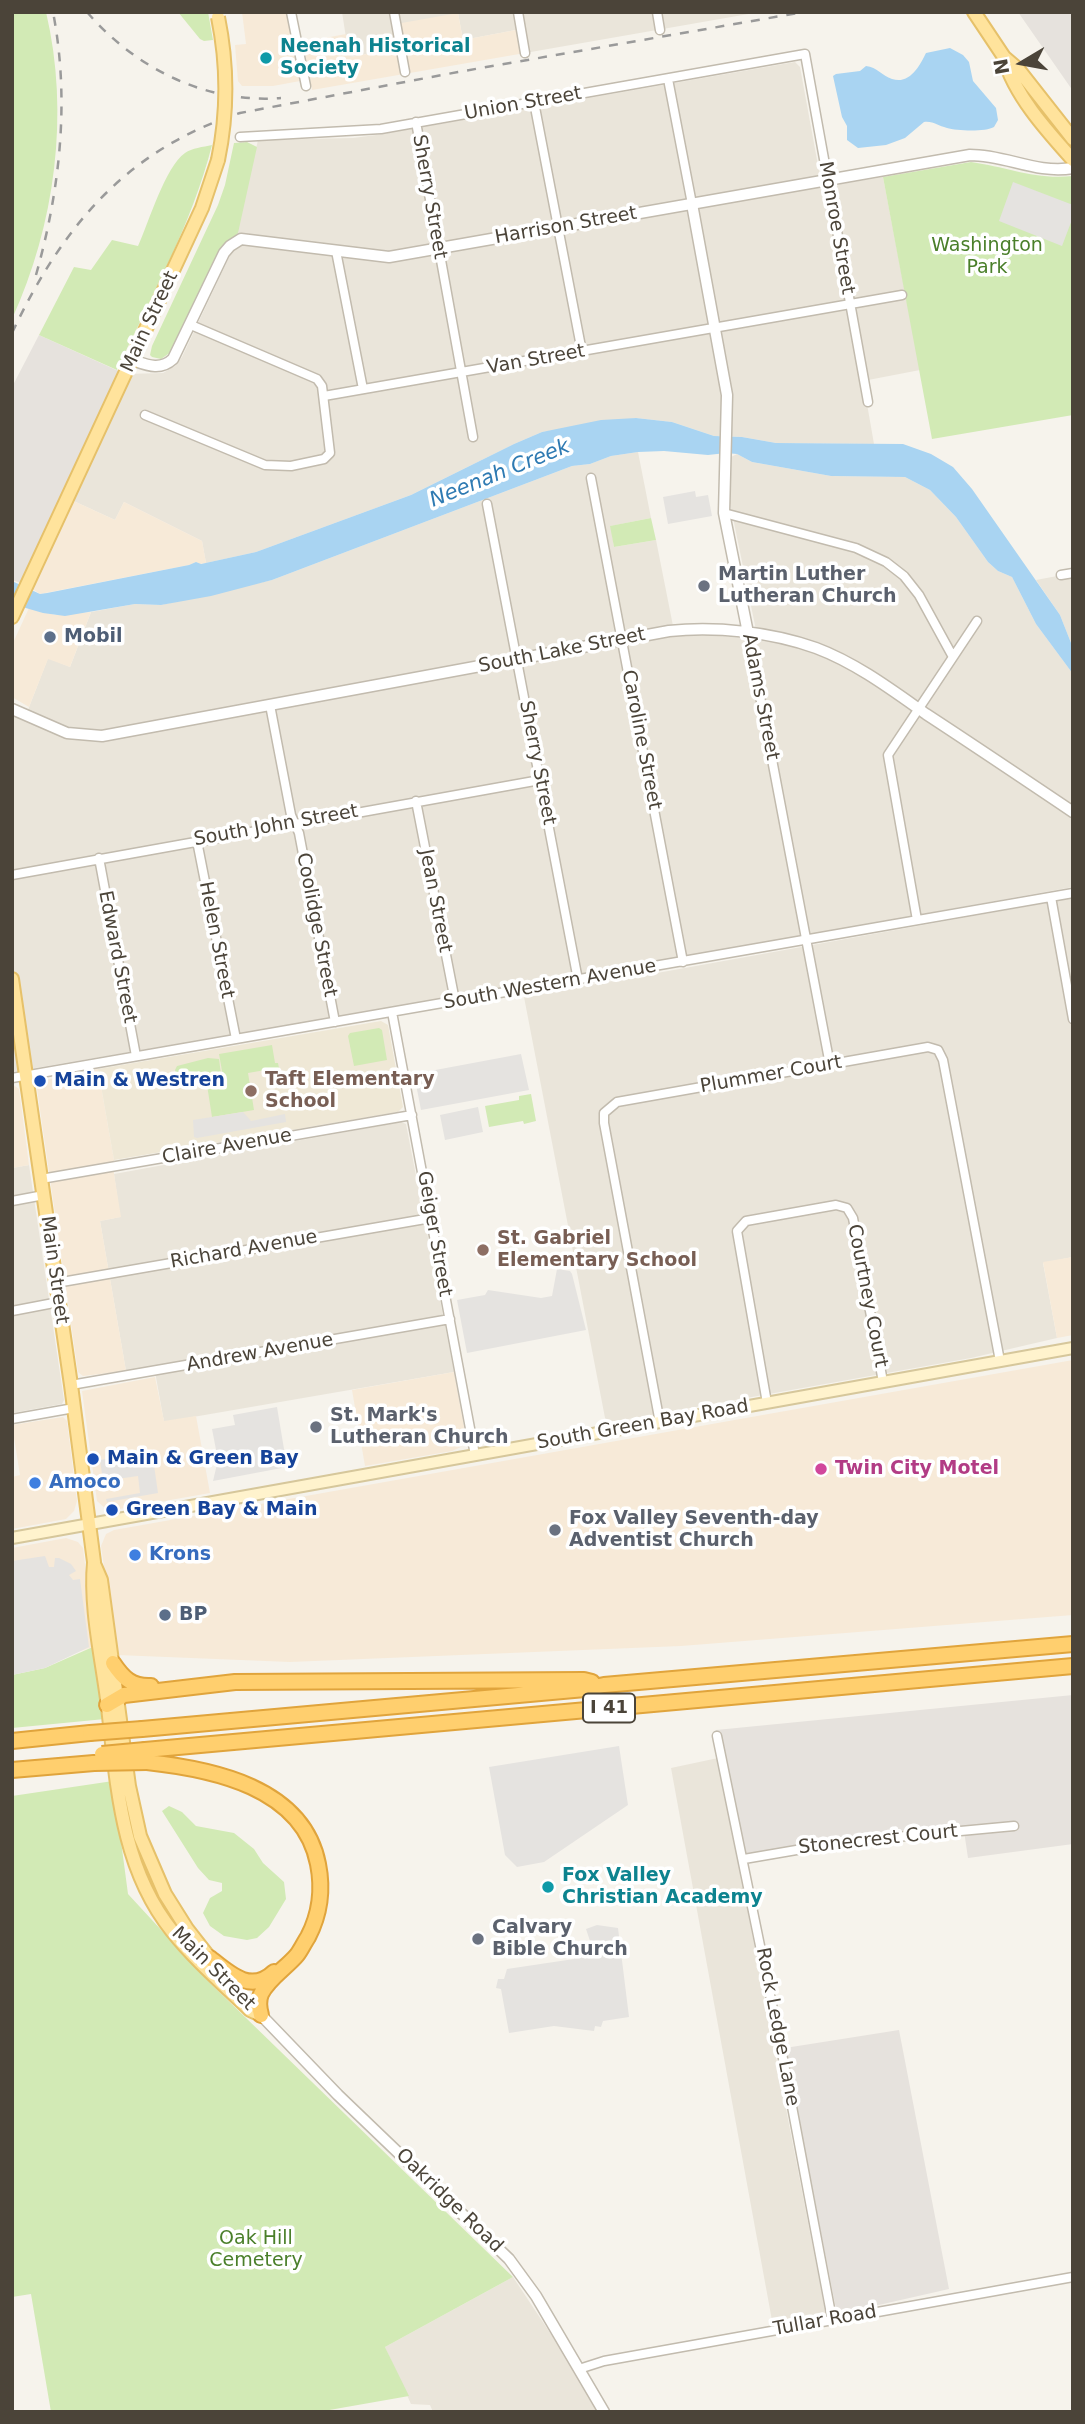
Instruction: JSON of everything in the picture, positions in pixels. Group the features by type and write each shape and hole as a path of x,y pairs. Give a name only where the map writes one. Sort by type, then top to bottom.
{"highway":[{"name":"I 41","path":"12,1741 1073,1644"},
{"path":"113,1664 126,1680 141,1687 223,1679 235,1682"},
{"name":"I 41","path":"12,1762 146,1756 1073,1666"},
{"path":"112,1702 137,1693 235,1682 584,1680 604,1685"},
{"path":"146,1756 239,1781 277,1802 296,1819 312,1845 321,1884 317,1914 298,1954 261,1994 261,2015"},
{"path":"12,1770 94,1759"},
{"path":"210,1958 238,1979 255,1982 271,1975 301,1947"}],"main road":[{"path":"974,12 1004,57 1018,69 1071,138"},
{"name":"Main Street","path":"14,614 202,208 218,160 225,123 227,86 218,15"},
{"path":"1004,57 1009,74 1054,139 1073,160"},
{"name":"Main Street","path":"12,979 71,1385 94,1562 92,1582 112,1702 140,1836 165,1894 187,1929 222,1974 261,2015"},
{"name":"South Green Bay Road","path":"12,1538 1073,1348"},
{"name":"Main Street","path":"94,1562 101,1580 113,1664 112,1702 122,1822 139,1876 169,1928 184,1946 250,2010 261,2015"}],"street":[{"path":"291,12 306,86"},
{"path":"394,12 405,72"},
{"path":"518,12 525,53"},
{"path":"657,12 660,30"},
{"name":"Union Street","path":"240,137 362,132 804,54"},
{"name":"Monroe Street","path":"804,54 867,402"},
{"name":"Adams Street","path":"668,79 727,395 724,513 830,1065"},
{"path":"534,102 582,352"},
{"name":"Sherry Street","path":"416,122 473,437"},
{"name":"Harrison Street","path":"132,360 155,367 169,363 177,355 224,253 235,241 246,239 389,257 970,155 991,156 1039,169 1073,168"},
{"path":"336,251 363,389"},
{"name":"Van Street","path":"324,396 902,295"},
{"path":"145,415 265,465 291,466 324,459 331,452 324,396 317,379 191,325"},
{"name":"Caroline Street","path":"591,478 683,962"},
{"name":"Sherry Street","path":"487,504 578,980"},
{"path":"724,513 856,548 886,562 904,576 919,594 953,657"},
{"path":"1061,575 1073,573"},
{"path":"918,920 887,760 889,752 977,621"},
{"name":"South Lake Street","path":"12,709 56,730 90,736 113,735 621,639 691,629 748,633 798,643 834,656 918,708 1073,812"},
{"name":"Coolidge Street","path":"270,705 291,815 299,833 335,1022"},
{"name":"South John Street","path":"12,875 540,780"},
{"name":"Jean Street","path":"416,801 455,1002"},
{"name":"Helen Street","path":"197,841 236,1039"},
{"name":"Edward Street","path":"99,858 136,1056"},
{"name":"South Western Avenue","path":"12,1078 1073,893"},
{"path":"1051,897 1073,1019"},
{"name":"Geiger Street","path":"392,1012 475,1455"},
{"name":"Plummer Court","path":"660,1423 604,1123 604,1113 617,1102 928,1047 940,1053 1000,1361"},
{"name":"Claire Avenue","path":"41,1179 412,1115"},
{"path":"12,1201 44,1195"},
{"name":"Courtney Court","path":"767,1403 737,1231 746,1221 827,1206 835,1205 847,1209 853,1218 883,1382"},
{"name":"Richard Avenue","path":"56,1283 431,1217"},
{"path":"12,1311 59,1302"},
{"name":"Andrew Avenue","path":"71,1385 450,1319"},
{"path":"12,1419 74,1408"},
{"name":"Rock Ledge Lane","path":"717,1737 744,1859 832,2319"},
{"name":"Stonecrest Court","path":"744,1859 843,1842 1014,1826"},
{"name":"Oakridge Road","path":"261,2015 338,2095 509,2259 536,2296 604,2412"},
{"name":"Tullar Road","path":"579,2369 604,2361 1073,2277"}],"shaded area":[{"name":"Neenah Historical Society","path":"242,12 286,12 291,24 300,81 273,86 242,86 238,81 235,45 246,44"},
{"path":"342,12 760,12 525,53 521,29 463,40 458,13 400,48 349,57"},
{"path":"1018,12 1073,12 1073,91"},
{"path":"458,13 463,40 521,29 525,53 312,90 303,42 346,34 350,57 400,48 396,24"},
{"path":"795,62 800,67 822,187 883,177 920,370 863,381 874,444 776,443 742,437 714,436 672,422 636,418 542,432 411,495 256,552 206,563 202,541 124,502 115,520 67,498 125,374 163,373 175,366 182,357 233,249 258,140 376,135"},
{"path":"1013,182 1073,205 1073,217 1062,246 999,221"},
{"path":"39,335 125,374 27,585 12,580 12,387"},
{"path":"638,452 651,518 611,526 614,547 656,540 675,636 713,635 758,640 730,503 731,457 737,454 752,462 831,476 905,477 930,490 956,517 988,562 998,571 1012,577 1036,624 1073,674 1073,887 532,984 12,1072 12,709 26,715 48,658 70,667 91,612 135,604 161,605 272,580 572,466"},
{"path":"695,491 696,497 708,495 712,516 668,524 663,497"},
{"path":"67,498 115,520 124,502 202,541 206,563 196,562 40,594 27,585"},
{"path":"1073,573 1073,648 1060,615 1036,580"},
{"path":"29,608 55,615 91,612 70,667 48,659 29,707 12,697 12,645"},
{"path":"1073,898 1073,1257 1043,1263 1057,1338 971,1358 606,1423 524,997"},
{"name":"Taft Elementary School","path":"381,1021 388,1025 403,1107 398,1112 114,1160 98,1069"},
{"path":"521,1054 529,1090 421,1110 414,1074"},
{"path":"98,1069 121,1217 100,1221 126,1371 83,1376 78,1372 36,1082"},
{"path":"12,1084 19,1089 29,1165 12,1168"},
{"path":"478,1107 483,1132 445,1140 440,1115"},
{"path":"243,1112 251,1121 285,1114 286,1122 194,1137 193,1120"},
{"path":"401,1122 406,1124 454,1372 164,1422 154,1366 126,1371 100,1221 120,1217 114,1174"},
{"path":"29,1165 64,1400 62,1404 12,1413 12,1168"},
{"path":"1073,1257 1073,1335 1057,1338 1043,1262"},
{"path":"557,1269 570,1271 572,1274 586,1330 467,1353 457,1300 485,1295 488,1290 541,1298 552,1296"},
{"path":"1073,1360 1073,1615 681,1646 290,1662 117,1655 101,1546 106,1534 114,1530"},
{"path":"454,1372 466,1438 461,1447 452,1451 365,1466 352,1390"},
{"path":"155,1377 164,1421 196,1416 210,1493 108,1511 97,1501 82,1391"},
{"path":"277,1407 287,1467 213,1481 218,1460 212,1429 235,1425 233,1415"},
{"path":"63,1417 67,1421 77,1501 74,1511 66,1519 12,1529 12,1477 20,1475 12,1425"},
{"path":"152,1451 158,1493 107,1502 106,1499 140,1493 138,1476 103,1481 100,1460"},
{"path":"66,1538 78,1542 83,1548 95,1646 12,1675 12,1548"},
{"path":"45,1556 49,1567 54,1567 55,1558 71,1564 76,1571 69,1575 73,1580 80,1579 89,1647 45,1668 12,1675 12,1561"},
{"path":"1073,1695 1073,1844 968,1858 964,1831 890,1838 744,1859 716,1730"},
{"path":"619,1746 628,1805 544,1862 517,1867 505,1855 489,1767"},
{"path":"718,1758 826,2315 773,2326 671,1768"},
{"path":"597,1925 618,1928 629,2017 603,2021 601,2027 595,2026 594,2031 554,2026 509,2033 501,1989 496,1988 498,1979 504,1979 507,1969 574,1959 574,1950 592,1947 586,1929"},
{"path":"899,2030 949,2289 839,2314 785,2048"},
{"path":"513,2277 578,2375 587,2374 610,2412 433,2412 430,2405 411,2404 385,2347"}],"green space":[{"path":"12,12 46,12 57,90 57,129 48,207 39,246 12,319"},
{"path":"178,12 208,12 213,40 200,39"},
{"path":"247,142 257,147 238,233 219,252 171,352 161,359 152,357 152,346 218,205 234,143"},
{"path":"212,145 182,232 117,370 39,335 74,267 91,270 112,240 138,246 164,182 178,160 191,150"},
{"name":"Washington Park","path":"971,162 1033,175 1073,176 1073,415 932,439 883,177"},
{"path":"651,518 656,540 614,547 610,526"},
{"path":"379,1028 382,1030 387,1060 354,1066 348,1036 350,1033"},
{"path":"272,1045 280,1073 277,1068 248,1073 254,1110 212,1117 207,1085 224,1082 219,1054"},
{"path":"208,1058 219,1059 221,1074 178,1081 175,1070 177,1066"},
{"path":"531,1094 536,1121 489,1127 485,1106 519,1100 519,1096"},
{"path":"95,1646 105,1719 12,1728 12,1675 45,1668"},
{"name":"Oak Hill Cemetery","path":"113,1781 128,1894 211,1984 513,2277 385,2347 409,2396 318,2412 51,2412 31,2294 12,2297 12,1796"},
{"path":"169,1806 182,1812 196,1826 234,1833 254,1849 263,1863 284,1882 286,1899 269,1927 257,1938 247,1940 224,1936 210,1926 203,1913 210,1898 222,1891 222,1883 209,1880 198,1868 162,1811"}],"water":[{"path":"950,48 969,62 973,81 996,108 998,120 994,127 964,130 924,122 905,138 886,145 858,148 847,140 847,126 842,117 833,76 860,71 866,66 892,79 904,79 914,73 926,53"},
{"name":"Neenah Creek","path":"636,418 672,422 714,436 742,437 776,443 903,444 931,454 953,467 972,489 1060,615 1073,648 1073,674 1036,624 1012,577 998,571 988,562 956,517 930,490 905,477 831,476 752,462 737,454 726,453 708,455 664,451 638,452 572,466 272,580 211,596 161,605 135,604 65,616 12,604 12,581 40,594 256,552 411,495 542,432 601,420"}],"railway":[{"path":"36,275 51,210 60,145 61,78 53,12"},
{"path":"87,12 127,50 174,78 226,95 281,98"},
{"path":"12,333 53,259 102,197 131,171 163,148 200,129 240,113 804,12"}],"place":[{"name":"Neenah Historical Society","path":"266,58"},
{"name":"Martin Luther Lutheran Church","path":"704,586"},
{"name":"Mobil","path":"50,637"},
{"name":"Main & Westren","path":"40,1081"},
{"name":"Taft Elementary School","path":"251,1091"},
{"name":"St. Gabriel Elementary School","path":"483,1250"},
{"name":"St. Mark's Lutheran Church","path":"316,1427"},
{"name":"Main & Green Bay","path":"93,1459"},
{"name":"Twin City Motel","path":"821,1469"},
{"name":"Amoco","path":"35,1483"},
{"name":"Green Bay & Main","path":"112,1510"},
{"name":"Fox Valley Seventh-day Adventist Church","path":"555,1530"},
{"name":"Krons","path":"135,1555"},
{"name":"BP","path":"165,1615"},
{"name":"Fox Valley Christian Academy","path":"548,1887"},
{"name":"Calvary Bible Church","path":"478,1939"}]}
